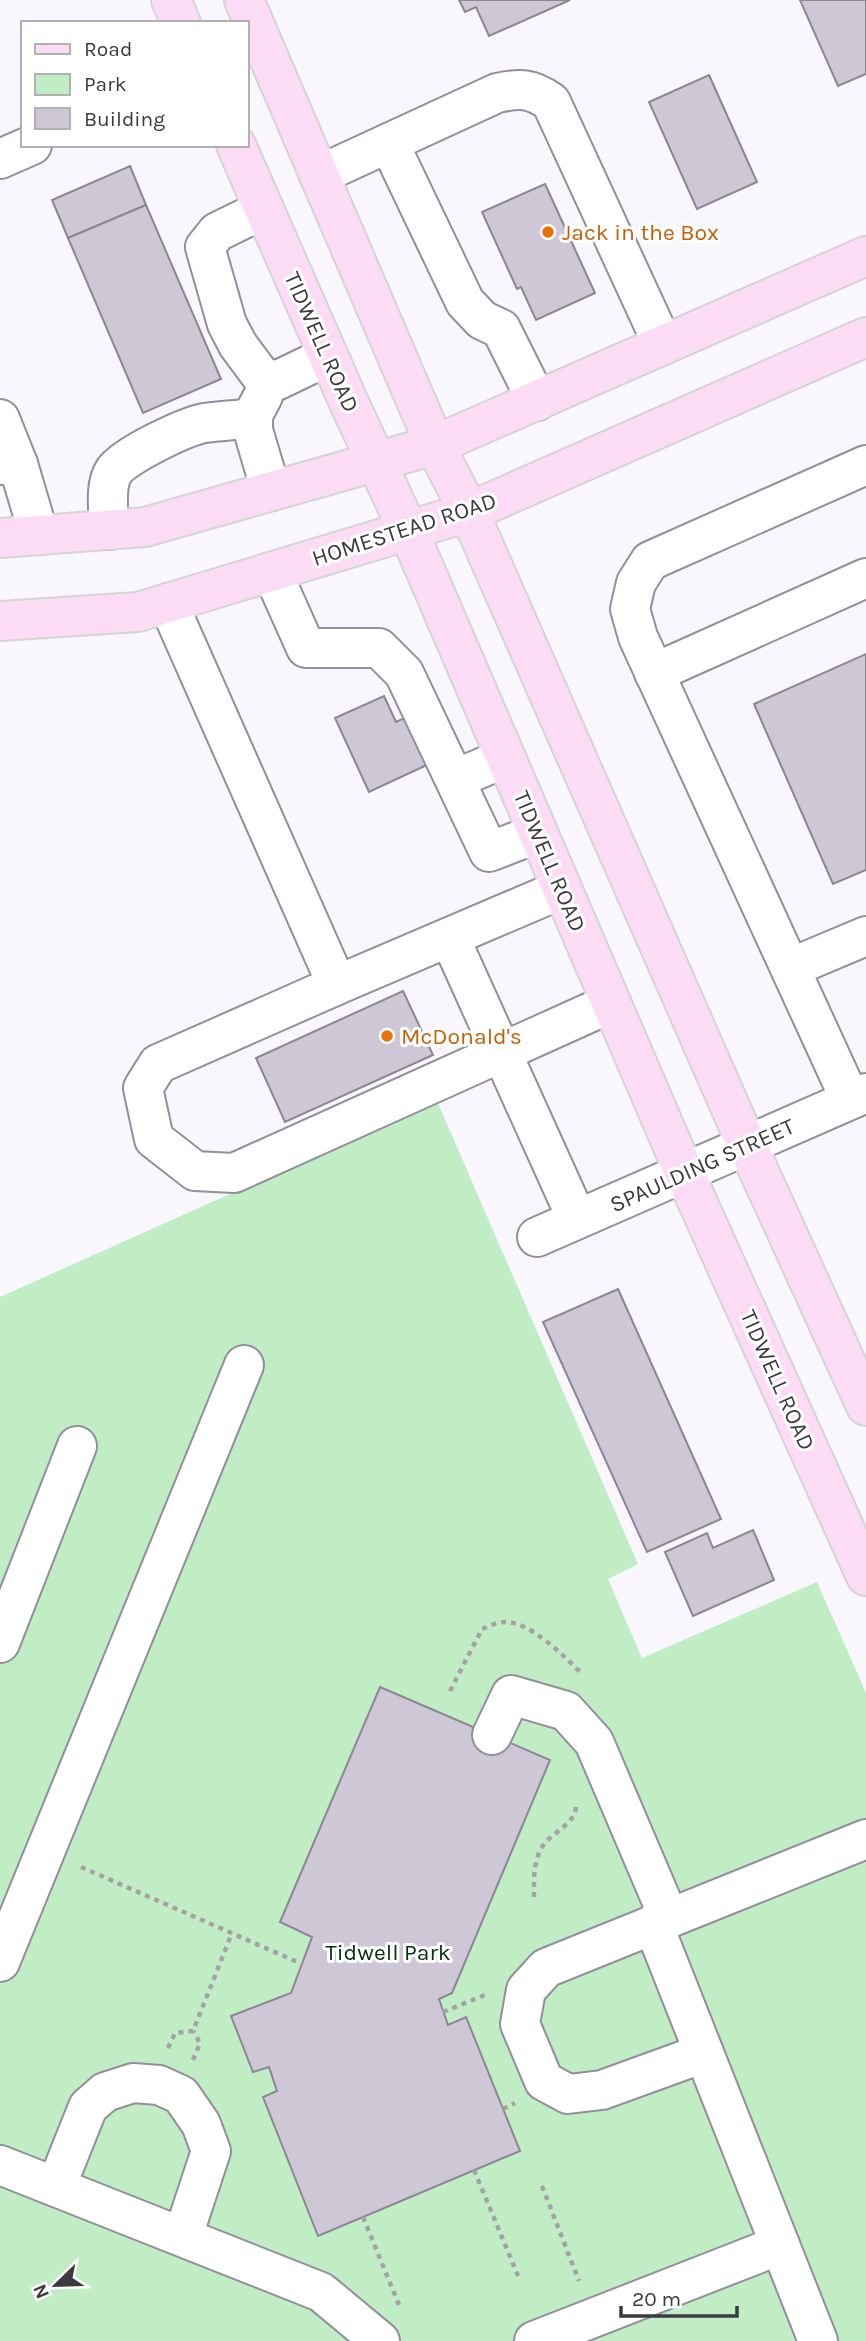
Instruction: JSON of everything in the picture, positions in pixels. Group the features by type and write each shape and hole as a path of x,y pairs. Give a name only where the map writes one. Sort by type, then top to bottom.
{"main road":[{"path":"171,0 180,21"},
{"path":"244,0 435,445 469,512 747,1145 866,1406"},
{"name":"TIDWELL ROAD","path":"237,147 375,462 408,530 684,1172 866,1576"},
{"path":"0,538 145,527 435,445 866,257"},
{"name":"HOMESTEAD ROAD","path":"0,621 138,612 469,512 866,337"}],"street":[{"path":"319,175 497,93 517,89 538,93 551,102 663,345"},
{"path":"389,143 465,302 482,320 501,329 537,401"},
{"path":"0,159 27,147"},
{"path":"264,209 217,232 205,247 227,324 238,345 261,376 276,381"},
{"path":"271,491 253,429 253,418 261,398 276,381 328,356"},
{"path":"108,530 109,484 114,471 130,458 154,444 201,424 253,418"},
{"path":"0,419 9,464 39,535"},
{"path":"858,1096 790,968 654,673 629,609 636,583 650,561 866,465"},
{"path":"272,572 306,648 379,648 404,673 489,852 538,833"},
{"path":"654,673 866,578"},
{"path":"167,603 337,985"},
{"path":"455,779 505,758"},
{"path":"562,890 158,1064 143,1088 155,1139 195,1171 234,1173 611,1003"},
{"path":"790,968 866,936"},
{"path":"450,938 577,1219"},
{"name":"SPAULDING STREET","path":"537,1237 858,1096"},
{"path":"0,1962 244,1366"},
{"path":"0,1643 77,1446"},
{"path":"492,1735 511,1695 566,1711 594,1742 661,1921 704,2053 818,2341"},
{"path":"704,2053 602,2090 568,2094 544,2081 531,2053 520,2024 526,1990 546,1968 866,1839"},
{"path":"56,2187 88,2107 105,2092 133,2083 159,2085 181,2095 201,2124 211,2151 183,2236"},
{"path":"0,2165 321,2292 391,2326"},
{"path":"534,2341 780,2245"}],"path":[{"path":"45,1851 302,1964"},
{"path":"193,2031 232,1933"},
{"path":"443,2012 487,1995"},
{"path":"166,2052 175,2033 193,2031"},
{"path":"191,2064 200,2043 193,2031"},
{"path":"474,2170 519,2278"},
{"path":"542,2186 593,2318"},
{"path":"363,2217 391,2326"}],"green space":[{"name":"Tidwell Park","path":"437,1101 638,1564 608,1579 642,1658 817,1582 866,1693 866,2341 0,2341 0,1297"}],"building":[{"path":"459,0 570,0 489,36 476,7 465,12"},
{"path":"800,0 866,0 866,74 838,86"},
{"path":"709,75 757,182 697,209 649,102"},
{"path":"130,166 146,205 68,238 52,200"},
{"path":"545,184 595,293 536,320 521,287 517,289 482,212"},
{"path":"146,205 221,379 143,413 68,238"},
{"path":"866,654 866,870 833,884 754,704"},
{"path":"384,696 396,722 407,717 429,764 369,792 335,718"},
{"path":"403,991 433,1055 285,1122 256,1058"},
{"path":"618,1289 721,1519 647,1552 543,1322"},
{"path":"753,1530 774,1580 693,1616 665,1552 707,1533 713,1548"},
{"path":"380,1687 550,1760 452,1993 439,1999 448,2025 466,2017 520,2151 318,2236 263,2097 277,2091 269,2067 253,2072 231,2016 291,1993 312,1937 280,1922"}],"place":[{"name":"Jack in the Box","path":"548,232"},
{"name":"McDonald's","path":"387,1036"}]}
